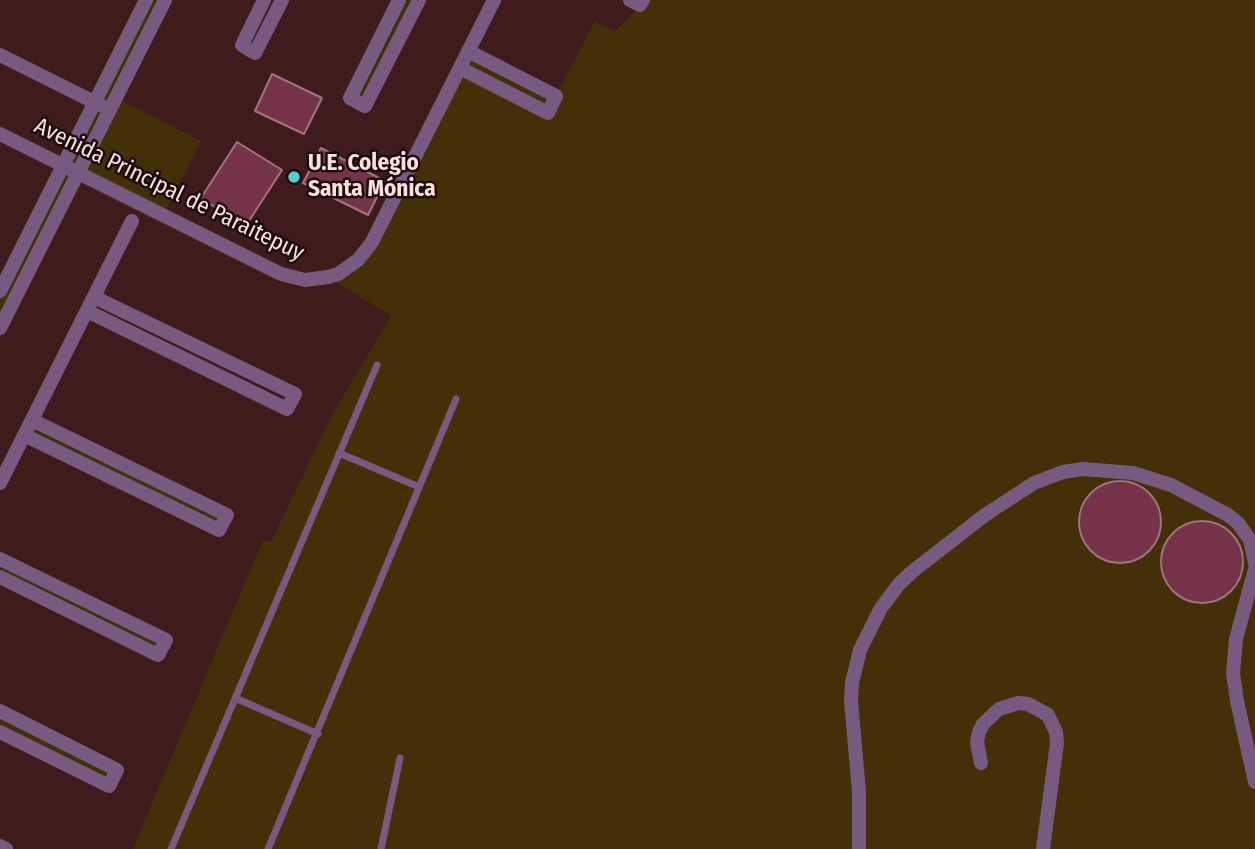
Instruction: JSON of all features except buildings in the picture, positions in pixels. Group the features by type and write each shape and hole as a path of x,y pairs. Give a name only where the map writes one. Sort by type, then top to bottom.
{"street":[{"path":"0,291 146,0"},
{"path":"264,0 242,45 255,52 282,0"},
{"path":"400,0 350,98 365,106 419,0"},
{"name":"Avenida Principal de Paraitepuy","path":"0,134 281,274 305,280 328,277 338,274 358,260 372,242 494,0"},
{"path":"630,0 640,5 643,0"},
{"path":"0,328 110,110 160,2"},
{"path":"460,68 548,113 556,96 468,51"},
{"path":"0,55 110,110"},
{"path":"0,483 132,221"},
{"path":"87,311 288,409 295,394 94,297"},
{"path":"24,435 219,530 227,515 32,420"},
{"path":"859,849 859,792 851,701 860,650 873,621 899,584 985,515 1034,484 1072,470 1106,469 1132,472 1171,485 1228,515 1238,523 1250,540 1255,563"},
{"path":"0,559 166,640 158,655 0,577"},
{"path":"1255,569 1236,639 1233,673 1255,782"},
{"path":"981,763 977,742 979,732 983,723 999,709 1018,703 1028,704 1048,715 1056,732 1057,743 1043,849"},
{"path":"0,711 117,770 109,786 0,732"},
{"path":"0,846 6,849"}],"lane":[{"path":"171,849 377,365"},
{"path":"268,849 456,399"},
{"path":"339,453 419,487"},
{"path":"235,698 318,734"},
{"path":"381,849 400,758"}],"shaded area":[{"path":"146,0 165,0 116,98 201,141 163,216 78,173 0,328 0,291"},
{"path":"399,0 419,0 365,106 350,98"},
{"path":"630,0 1255,0 1255,849 133,849 263,540 271,542 333,413 391,316 328,277 358,260 468,51 556,96 595,21 615,32 640,6"},
{"path":"32,420 227,515 219,530 24,435"},
{"path":"0,559 166,640 158,655 0,577"},
{"path":"0,711 117,770 109,786 0,732"}],"place":[{"name":"U.E. Colegio Santa Mónica","path":"294,177"}]}
